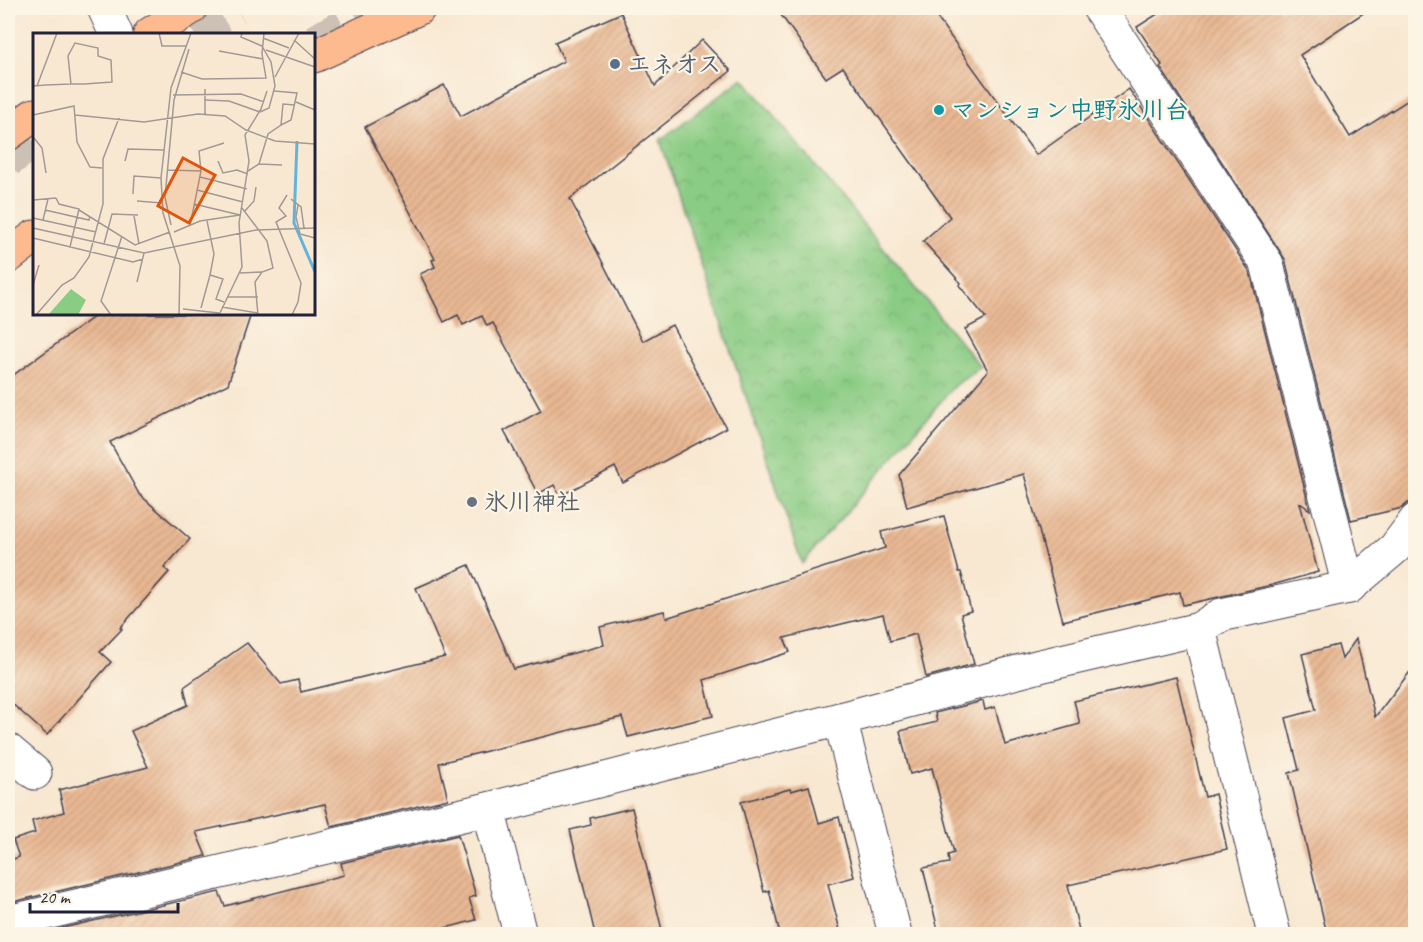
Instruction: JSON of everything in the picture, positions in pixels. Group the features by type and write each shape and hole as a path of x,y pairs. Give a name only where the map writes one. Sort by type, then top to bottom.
{"main road":[{"path":"152,33 191,8"},
{"path":"315,56 419,8"},
{"path":"8,134 33,116"},
{"path":"8,257 33,238"}],"street":[{"path":"104,8 116,33"},
{"path":"1099,8 1267,264 1349,587"},
{"path":"8,922 488,809 1040,666 1199,629 1221,615 1349,587 1395,548 1416,520"},
{"path":"1199,629 1274,934"},
{"path":"840,719 895,934"},
{"path":"8,750 35,773"},
{"path":"488,809 520,934"}],"green space":[{"path":"743,78 981,367 954,386 802,564 660,140"}],"building":[{"path":"776,8 930,8 1036,155 1129,89 1250,272 1310,510 1300,503 1318,572 1183,605 1180,592 1063,621 1024,474 907,507 899,475 988,371 965,329 986,318 959,285 961,283 923,241 950,217 843,67 826,78"},
{"path":"1167,8 1371,8 1300,55 1350,137 1416,95 1416,502 1408,503 1402,508 1351,520 1285,259 1160,67 1162,65 1137,27"},
{"path":"621,13 655,86 702,40 731,71 570,199 643,341 672,325 726,428 623,483 615,467 560,496 554,485 538,494 504,431 541,411 493,323 487,326 482,316 463,325 458,315 444,322 420,274 435,267 432,260 435,259 365,127 444,85 461,116 564,61 555,42"},
{"path":"97,315 251,315 228,384 110,442 139,494 190,539 164,568 169,572 100,652 111,662 47,735 8,700 8,379"},
{"path":"944,516 971,611 961,614 974,664 926,677 916,634 890,641 883,614 784,638 790,652 704,680 713,716 628,737 622,717 439,763 448,799 331,827 325,804 196,832 206,856 8,903 8,861 19,857 13,840 35,833 32,821 64,812 59,790 148,767 131,731 188,705 184,687 247,643 281,684 298,680 301,692 445,657 416,588 469,565 514,669 604,645 600,627 664,611 666,618 885,548 881,532"},
{"path":"1356,639 1375,717 1416,664 1416,934 1327,934 1289,773 1299,770 1286,718 1316,710 1302,654 1338,645 1342,659"},
{"path":"1176,677 1205,797 1215,794 1227,849 1068,885 1080,934 939,934 923,868 949,863 948,855 954,853 932,768 910,774 900,731 937,722 935,713 983,701 985,710 995,707 1005,745 1080,724 1074,701"},
{"path":"809,786 819,823 839,817 854,877 828,884 841,934 780,934 769,890 764,892 741,802"},
{"path":"632,808 663,934 595,934 570,830 591,825 590,818"},
{"path":"458,835 476,896 469,898 476,920 423,934 37,934 219,892 225,906 344,875 341,863"}],"tunnel":[{"path":"196,33 236,8"},
{"path":"315,40 376,8"},
{"path":"8,161 33,143"}],"place":[{"name":"エネオス","path":"615,64"},
{"name":"マンション中野氷川台","path":"939,110"},
{"name":"氷川神社","path":"472,502"}]}
